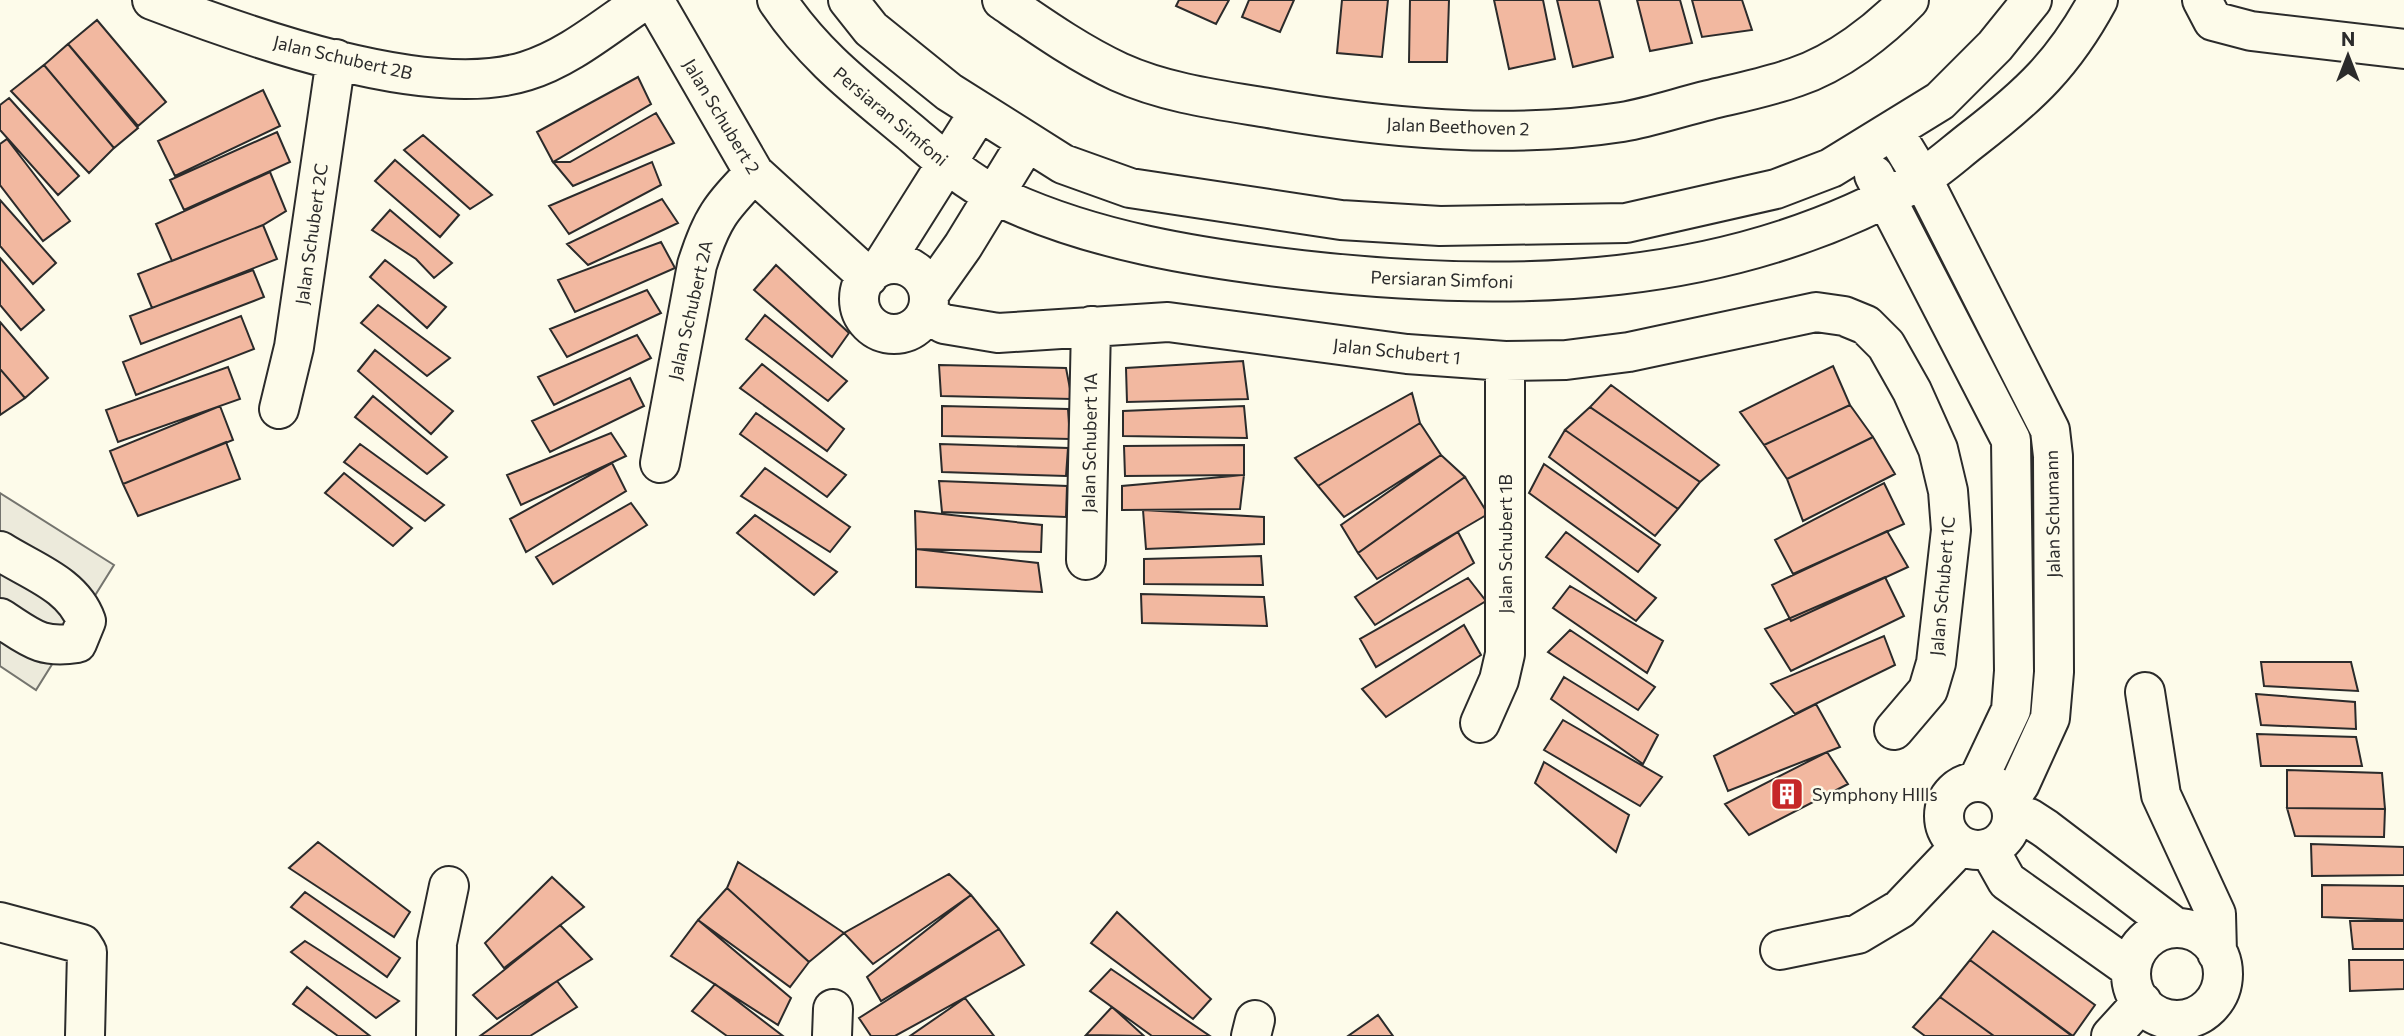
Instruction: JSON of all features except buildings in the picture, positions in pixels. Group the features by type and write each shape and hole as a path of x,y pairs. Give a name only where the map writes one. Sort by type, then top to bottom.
{"street":[{"name":"Jalan Schubert 2B","path":"152,0 268,40 336,59 407,74 498,78 528,71 560,56 645,0"},
{"name":"Jalan Schubert 2","path":"654,0 754,173 875,272"},
{"name":"Persiaran Simfoni","path":"777,0 833,70 946,163 994,195 1126,242 1302,270 1383,279 1482,283 1578,281 1646,273 1732,255 1847,217 1922,178 2039,85 2082,31 2098,0"},
{"path":"848,0 871,29 979,112 1063,164 1130,188 1340,220 1440,226 1626,223 1776,189 1832,168 1940,101 1995,46 2032,0"},
{"name":"Jalan Beethoven 2","path":"1002,0 1054,36 1119,72 1153,84 1214,99 1400,126 1554,129 1623,122 1799,77 1885,25 1909,0"},
{"path":"2203,0 2213,21 2251,31 2404,49"},
{"name":"Jalan Schubert 2C","path":"279,409 294,347 336,59"},
{"path":"979,112 875,272 862,286 860,307 871,326 891,334 902,333 921,323 928,304 1026,143"},
{"name":"Jalan Schumann","path":"1893,130 1922,178 2050,430 2053,456 2054,672 2050,718 2020,784 2000,799"},
{"name":"Jalan Schumann","path":"1780,950 1858,934 1899,909 1975,847 2006,837 2000,799 2014,671 2011,440 1887,196 1859,151"},
{"name":"Jalan Schubert 2A","path":"660,463 696,265 713,218 754,173"},
{"path":"875,272 909,267 922,278 928,304"},
{"name":"Jalan Schubert 1","path":"928,304 944,324 998,333 1168,322 1407,354 1505,361 1566,360 1629,352 1816,312 1844,316 1866,325"},
{"name":"Jalan Schubert 1C","path":"1866,325 1886,345 1938,449 1948,491 1951,530 1936,663 1928,690 1894,730"},
{"name":"Jalan Schubert 1A","path":"1086,560 1091,326"},
{"name":"Jalan Schubert 1B","path":"1480,723 1500,680 1505,654 1505,361"},
{"path":"0,551 67,591 81,606 86,621 77,643 54,647 39,642 0,618"},
{"path":"2136,985 2156,1014 2170,1027 2200,1014 2212,1004 2220,990 2223,975 2217,953 2216,914 2161,795 2145,692"},
{"name":"Jalan Schumann","path":"2000,799 1962,785 1946,803 1945,827 1975,847 2007,881 2136,985"},
{"path":"2000,799 2046,829 2176,928"},
{"path":"436,1036 437,943 449,886"},
{"path":"0,922 82,944 87,952 85,1036"},
{"path":"2111,1036 2136,985 2142,944 2153,935 2176,928 2192,931 2204,937 2217,953"}],"shaded area":[{"path":"0,493 114,565 36,690 0,666"}],"place":[{"name":"Symphony HIlls","path":"1787,794"}]}
